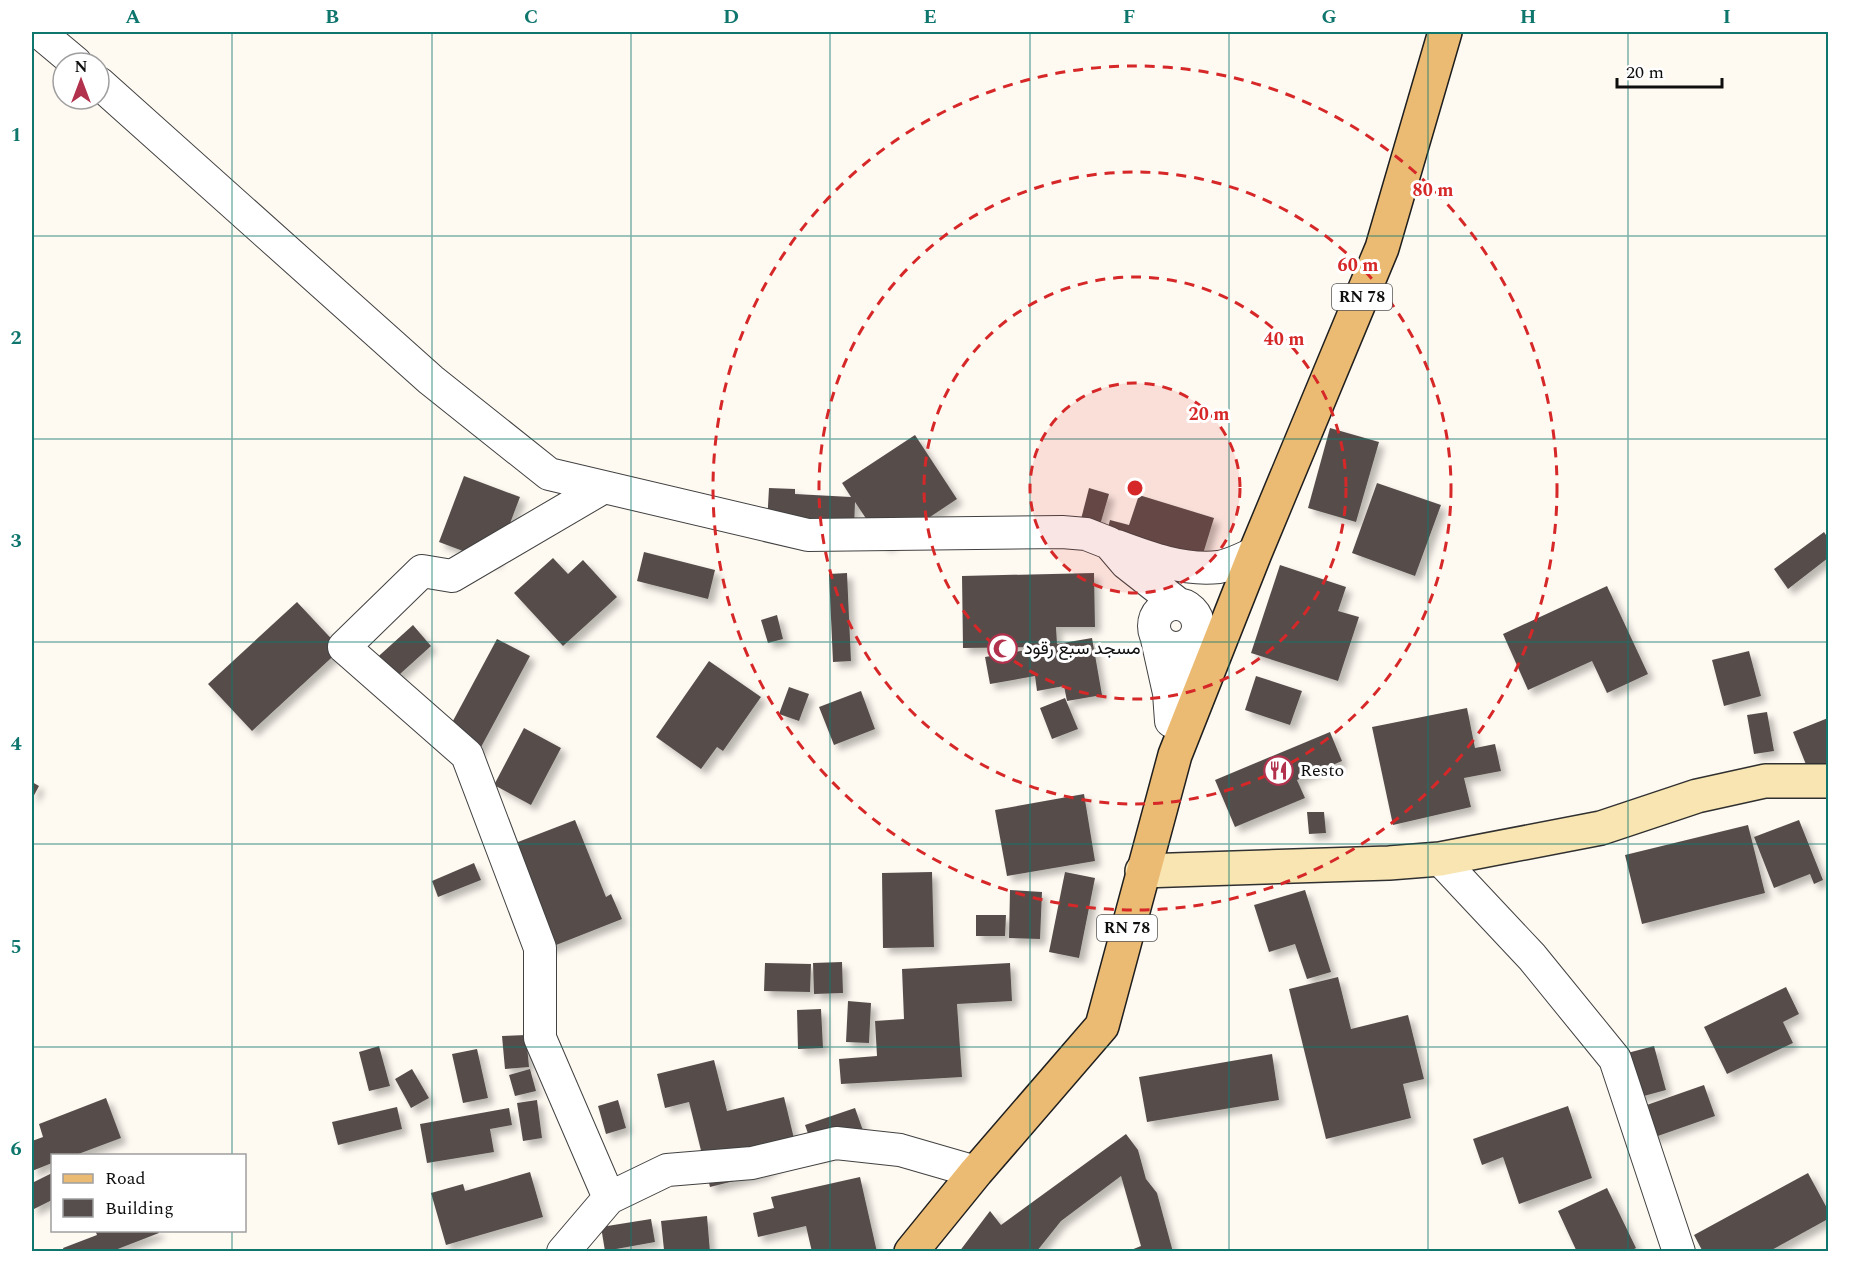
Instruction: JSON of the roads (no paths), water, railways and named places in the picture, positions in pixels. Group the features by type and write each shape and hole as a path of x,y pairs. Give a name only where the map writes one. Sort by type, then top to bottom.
{"main road":[{"name":"RN 78","path":"911,1251 1102,1026 1175,755 1255,554 1382,248 1445,32"},
{"path":"1142,871 1389,863 1440,859 1601,828 1697,796 1766,782 1828,781"}],"street":[{"path":"39,32 62,51"},
{"path":"111,94 431,380 549,474 808,535 1062,532 1086,534 1117,553 1168,616 1169,693 1175,755"},
{"path":"604,487 452,576 422,571 344,647 467,755 540,948 540,1038 609,1198"},
{"path":"1117,553 1184,566 1220,567 1255,554"},
{"path":"1175,755 1195,638 1190,644 1176,649 1162,644 1168,616 1221,583 1255,554"},
{"path":"1440,859 1532,957 1615,1059 1678,1251"},
{"path":"563,1251 609,1198 667,1170 752,1163 836,1143 900,1150 976,1172"}],"place":[{"name":"مسجد سبع رقود","path":"1003,648"},
{"name":"Resto","path":"1279,770"}]}
